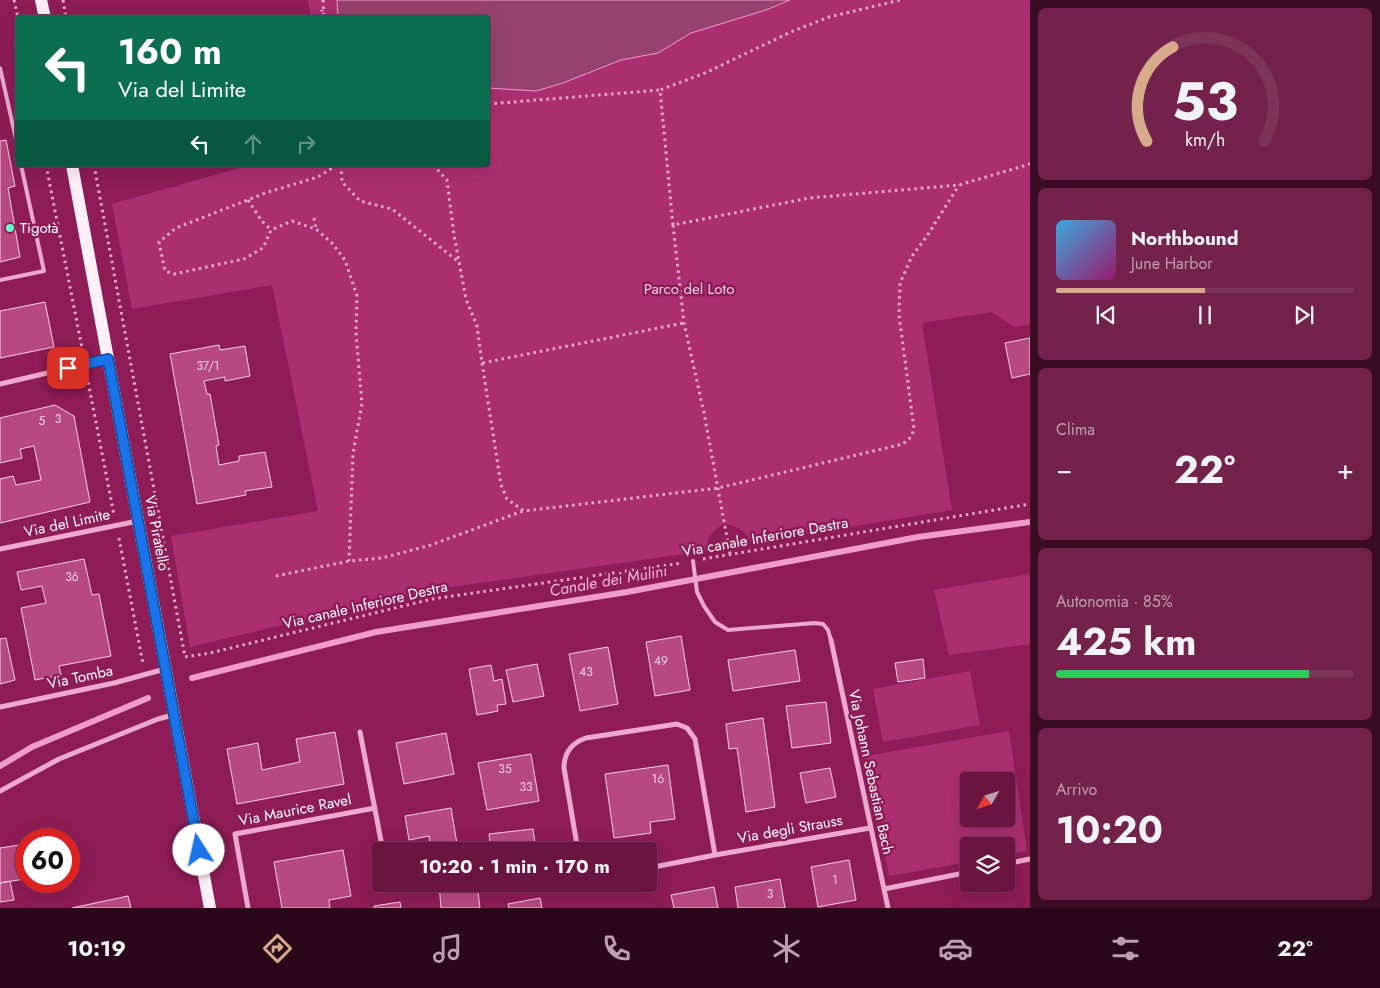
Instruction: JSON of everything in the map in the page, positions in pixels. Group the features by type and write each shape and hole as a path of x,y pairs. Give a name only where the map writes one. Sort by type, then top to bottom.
{"main road":[{"path":"41,0 44,15"},
{"name":"Via Piratello","path":"72,167 210,908"}],"street":[{"path":"0,384 108,359"},
{"name":"Via del Limite","path":"0,549 138,521"},
{"name":"Via Johann Sebastian Bach","path":"831,640 888,908"},
{"name":"Via Tomba","path":"0,707 166,669"},
{"path":"0,791 59,759 158,719 174,715"},
{"path":"576,842 564,768 564,761 569,749 586,738 677,724 687,728 694,739 715,855"},
{"name":"Via Maurice Ravel","path":"360,732 381,842"},
{"name":"Via Maurice Ravel","path":"248,908 235,834 375,808"},
{"name":"Via degli Strauss","path":"657,866 870,828"},
{"path":"1015,862 1030,860"},
{"path":"884,889 960,874"}],"lane":[{"path":"0,68 15,135"},
{"path":"0,280 44,271 21,167"},
{"path":"693,560 698,592 704,606 715,622 728,630 815,623 823,624 828,630 831,640"}],"path":[{"path":"14,0 17,15"},
{"path":"63,0 66,15"},
{"path":"323,0 323,15"},
{"path":"490,104 660,90 705,73 794,31 829,17 900,0"},
{"path":"660,90 684,323 704,412 730,554"},
{"path":"673,225 809,198 958,185 1030,164"},
{"path":"46,167 145,675"},
{"name":"Via canale Inferiore Destra","path":"94,167 185,657 210,653 432,599 693,560 1030,504"},
{"path":"336,167 318,177 268,192 176,228 159,242 165,270 174,274 244,259 264,248 271,230 292,221 316,229 332,243 345,260 357,296 356,333 362,404 353,452 349,561"},
{"path":"339,167 342,182 360,201 392,209 460,264"},
{"path":"435,167 447,180 454,235 466,299 477,326 501,485 507,499 524,511"},
{"path":"276,576 349,561 382,558 431,545 524,511 718,488 904,444 911,437 914,429 899,315 900,283 912,256 927,236 958,185"},
{"path":"248,200 261,220 271,230"},
{"path":"314,218 316,229"},
{"path":"482,363 684,323"}],"green space":[{"name":"Parco del Loto","path":"308,0 1030,0 1030,324 1014,327 991,312 922,323 952,510 751,543 740,529 724,524 711,535 706,551 430,590 190,647 171,536 318,511 272,285 132,309 112,204 243,167 490,167 490,15 311,15"},
{"path":"1030,574 1030,644 949,655 934,590"},
{"path":"970,671 980,725 883,742 873,689"},
{"path":"1009,731 1027,851 1015,853 1015,837 960,837 960,864 889,876 866,756"}],"shaded area":[{"path":"337,0 790,0 766,10 691,33 658,53 621,60 563,83 536,91 490,88 490,15 338,15"}],"building":[{"path":"6,140 15,186 8,188 20,257 0,262 0,141"},
{"path":"45,302 54,347 0,358 0,311"},
{"path":"1030,338 1030,374 1012,378 1005,343"},
{"path":"219,345 220,350 245,346 250,376 225,381 225,377 204,381 207,394 210,394 219,445 216,446 219,465 239,461 239,456 265,452 272,487 245,491 246,495 197,504 170,354"},
{"path":"55,405 74,416 90,502 0,523 0,479 13,476 16,485 41,480 34,446 20,449 22,458 0,463 0,418"},
{"path":"84,559 92,595 99,594 111,656 59,666 61,675 35,680 21,608 46,603 42,586 21,590 17,572"},
{"path":"681,636 690,690 655,696 646,642"},
{"path":"6,638 15,680 0,684 0,639"},
{"path":"608,647 618,704 580,711 569,654"},
{"path":"795,650 800,681 733,691 728,660"},
{"path":"923,659 925,678 898,682 895,663"},
{"path":"537,664 544,696 513,702 506,670"},
{"path":"491,665 494,681 502,679 506,704 497,705 498,711 477,715 469,669"},
{"path":"826,702 831,743 792,748 786,706"},
{"path":"763,718 775,807 746,812 737,748 729,749 726,724"},
{"path":"335,732 344,784 237,804 227,749 258,743 262,770 300,762 296,739"},
{"path":"446,733 454,774 404,784 396,743"},
{"path":"531,754 539,801 487,810 478,763"},
{"path":"668,765 675,819 650,822 651,833 614,838 605,774"},
{"path":"830,768 836,797 806,803 800,773"},
{"path":"451,808 457,842 430,842 429,836 409,840 405,816"},
{"path":"533,829 535,842 490,842 489,834"},
{"path":"15,846 15,881 0,883 0,848"},
{"path":"343,850 351,896 329,900 330,908 282,908 274,862"},
{"path":"849,860 856,900 818,907 811,867"},
{"path":"780,879 785,908 738,908 735,887"},
{"path":"10,881 14,900 0,902 0,883"},
{"path":"714,887 718,908 674,908 671,895"},
{"path":"440,892 478,892 480,908 441,908"},
{"path":"128,896 131,908 72,908"},
{"path":"540,898 542,908 509,908 508,904"},
{"path":"400,902 401,908 374,908 374,906"}],"waterway":[{"name":"Canale dei Mulini","path":"192,678 376,632 627,592 918,537 1030,522"},
{"name":"Canale dei Mulini","path":"0,766 32,747 148,698"}],"place":[{"name":"Tigotà","path":"10,228"}],"route":[{"path":"68,368 108,359 199,850"}]}
